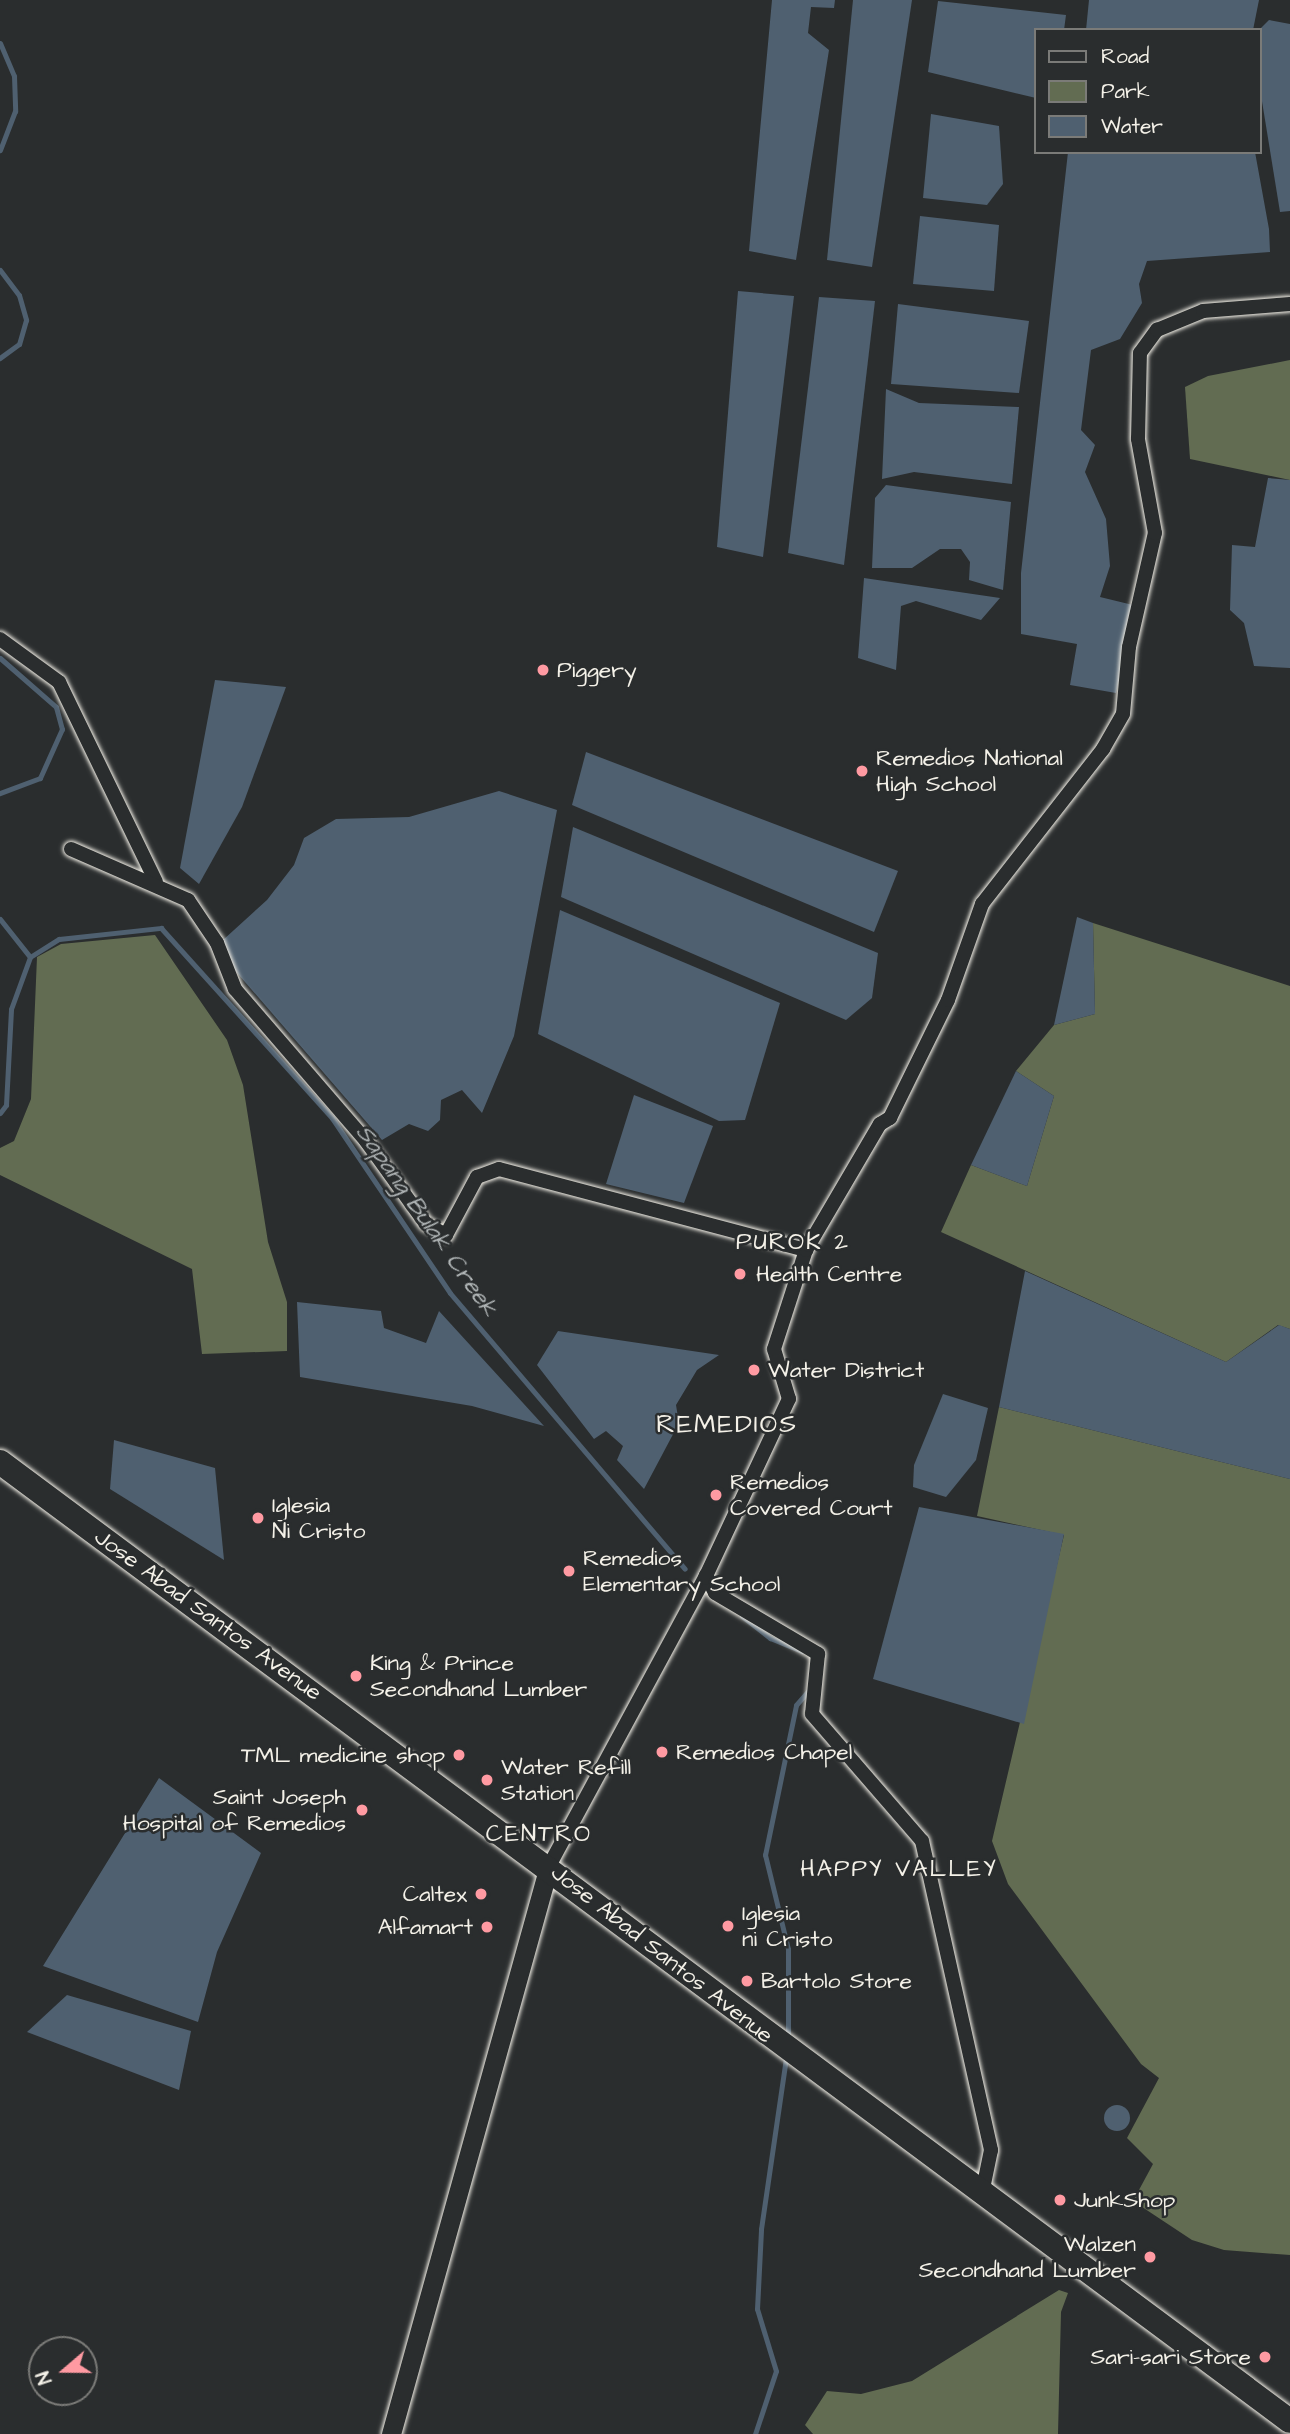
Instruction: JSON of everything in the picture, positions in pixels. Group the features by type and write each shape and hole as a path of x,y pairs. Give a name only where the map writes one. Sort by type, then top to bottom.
{"highway":[{"name":"Jose Abad Santos Avenue","path":"0,1462 549,1866 754,2026 1290,2421"}],"street":[{"path":"391,2434 549,1866 706,1576 789,1399 774,1349 806,1250 880,1124 890,1118 948,1000 982,904 1102,750 1123,714 1129,647 1155,533 1138,439 1140,353 1157,330 1203,311 1290,304"},
{"path":"0,639 59,682 156,882"},
{"path":"71,849 156,882 188,900 217,943 235,989 366,1141 426,1224 446,1235 477,1177 499,1169 806,1250"},
{"path":"706,1576 715,1593 818,1654 812,1714 922,1841 991,2150 982,2194"}],"green space":[{"path":"1290,360 1290,480 1190,459 1185,387 1208,376"},
{"path":"1093,923 1290,986 1290,1329 1278,1325 1226,1362 941,1232 971,1165 1027,1186 1054,1096 1016,1071 1054,1025 1095,1014"},
{"path":"155,935 227,1040 243,1085 268,1242 287,1302 287,1351 202,1354 192,1269 0,1175 0,1148 14,1141 31,1099 37,957 61,944"},
{"path":"999,1407 1290,1479 1290,2255 1224,2250 1192,2240 1133,2201 1153,2164 1127,2138 1159,2078 1141,2064 1008,1884 992,1841 1064,1535 977,1516"},
{"path":"1059,2290 1068,2293 1061,2312 1058,2434 813,2434 805,2425 827,2391 861,2394 912,2381"}],"water":[{"path":"772,0 835,0 834,8 811,7 808,33 829,50 796,260 749,251"},
{"path":"853,0 912,0 872,267 827,260"},
{"path":"1089,0 1259,0 1253,28 1086,28"},
{"path":"938,1 1066,15 1064,28 1034,28 1034,98 928,72"},
{"path":"1269,20 1290,24 1290,211 1280,212 1262,101 1261,28"},
{"path":"931,114 999,126 1003,184 987,205 923,198"},
{"path":"1068,154 1255,154 1269,229 1270,252 1147,261 1139,284 1142,303 1120,339 1091,350 1081,430 1095,445 1085,472 1106,519 1110,566 1100,597 1137,606 1116,693 1070,685 1077,644 1021,634 1021,573"},
{"path":"920,216 999,225 994,291 913,284"},
{"path":"738,291 794,296 763,557 717,547"},
{"path":"819,297 875,301 844,565 788,553"},
{"path":"898,304 1029,321 1019,393 891,384"},
{"path":"886,389 919,403 1019,407 1012,484 914,472 882,479"},
{"path":"1268,478 1290,480 1290,668 1254,666 1244,623 1230,610 1232,545 1255,547"},
{"path":"886,485 1011,502 1003,590 969,580 970,562 961,549 940,549 912,568 872,568 875,498"},
{"path":"864,578 1000,598 981,620 916,601 901,606 896,670 858,658"},
{"path":"215,680 286,687 242,807 199,884 180,868"},
{"path":"586,752 898,871 874,932 572,805"},
{"path":"499,791 557,810 514,1036 482,1113 462,1090 441,1100 440,1120 428,1131 409,1124 382,1140 232,967 223,940 267,900 294,865 304,838 336,819 409,817"},
{"path":"573,827 878,953 872,998 846,1020 561,897"},
{"path":"560,910 780,1003 745,1120 719,1121 538,1034"},
{"path":"1077,917 1093,923 1095,1014 1054,1025"},
{"path":"1016,1071 1054,1096 1027,1186 971,1165"},
{"path":"634,1095 713,1126 684,1203 606,1184"},
{"path":"1025,1271 1226,1362 1279,1325 1290,1329 1290,1479 999,1407"},
{"path":"297,1302 381,1311 384,1328 426,1343 439,1311 544,1426 472,1406 300,1377"},
{"path":"558,1331 719,1355 697,1370 676,1405 679,1423 644,1489 617,1460 623,1446 606,1431 594,1439 537,1365"},
{"path":"943,1394 988,1408 976,1460 946,1497 913,1487 914,1465"},
{"path":"114,1440 215,1468 224,1560 110,1489"},
{"path":"919,1507 1064,1534 1024,1724 873,1679"},
{"path":"159,1778 261,1853 217,1952 198,2022 43,1966"},
{"path":"67,1995 191,2031 179,2090 27,2032"},
{"path":"1117,2105 1126,2109 1130,2118 1126,2127 1117,2131 1108,2127 1104,2118 1108,2109"}],"waterway":[{"path":"0,43 14,76 15,111 0,150"},
{"path":"0,270 19,295 26,320 19,344 0,358"},
{"path":"0,658 56,707 62,729 40,778 0,793"},
{"path":"0,919 30,957"},
{"name":"Sapang Bulak Creek","path":"0,1113 6,1105 11,1009 30,957 59,939 161,928 332,1118 450,1293 685,1569"},
{"name":"Sapang Bulak Creek","path":"742,1616 770,1638 803,1651"},
{"name":"Sapang Bulak Creek","path":"788,2037 788,1949 765,1855 796,1705 811,1688"},
{"path":"755,2434 776,2371 757,2309 761,2229 786,2057"}],"place":[{"name":"Piggery","path":"543,670"},
{"name":"Remedios National High School","path":"862,771"},
{"name":"Health Centre","path":"740,1274"},
{"name":"Water District","path":"754,1370"},
{"name":"Remedios Covered Court","path":"716,1495"},
{"name":"Iglesia Ni Cristo","path":"258,1518"},
{"name":"Remedios Elementary School","path":"569,1571"},
{"name":"King & Prince Secondhand Lumber","path":"356,1676"},
{"name":"Remedios Chapel","path":"662,1752"},
{"name":"TML medicine shop","path":"459,1755"},
{"name":"Water Refill Station","path":"487,1780"},
{"name":"Saint Joseph Hospital of Remedios","path":"362,1810"},
{"name":"Caltex","path":"481,1894"},
{"name":"Iglesia ni Cristo","path":"728,1926"},
{"name":"Alfamart","path":"487,1927"},
{"name":"Bartolo Store","path":"747,1981"},
{"name":"JunkShop","path":"1060,2200"},
{"name":"Walzen Secondhand Lumber","path":"1150,2257"},
{"name":"Sari-sari Store","path":"1265,2357"}],"district":[{"name":"PUROK 2","path":"793,1243"},
{"name":"REMEDIOS","path":"727,1425"},
{"name":"CENTRO","path":"539,1835"},
{"name":"HAPPY VALLEY","path":"899,1870"}]}
